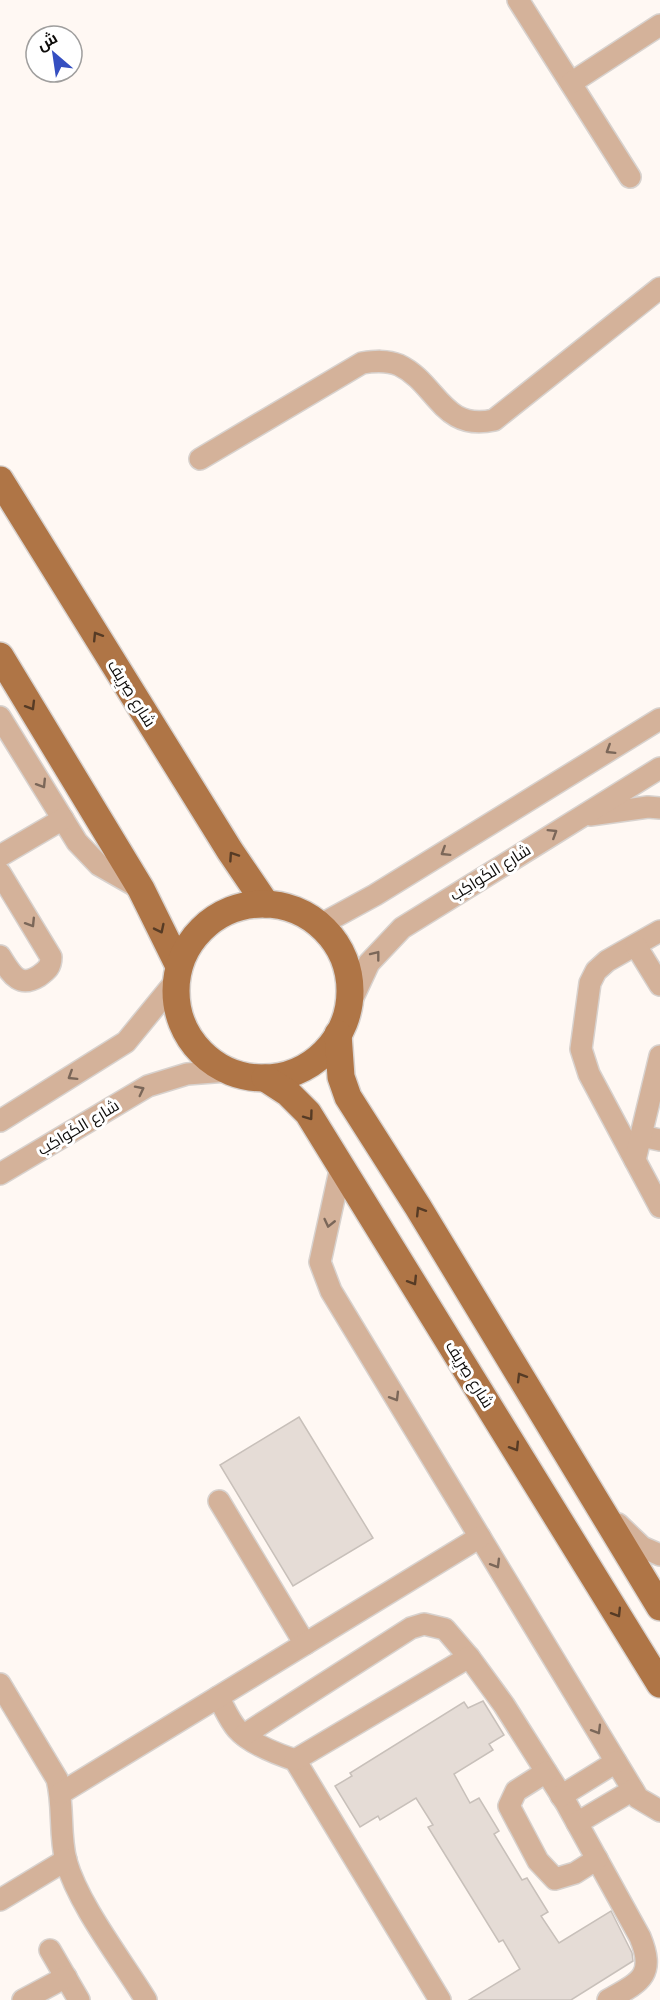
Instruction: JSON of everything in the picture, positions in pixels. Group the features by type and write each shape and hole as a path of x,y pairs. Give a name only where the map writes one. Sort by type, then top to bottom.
{"main road":[{"name":"شارع صِرِيف","path":"0,480 230,851 266,904"},
{"path":"0,656 141,889 177,974"},
{"path":"266,904 286,906 320,925 335,942 345,962 350,984 349,1006 338,1034 315,1061 283,1076 265,1078 227,1071 197,1050 187,1035 177,1009 177,974 188,945 212,921 243,906 266,904"},
{"path":"338,1034 341,1077 348,1097 418,1207 660,1607"},
{"name":"شارع صِرِيف","path":"265,1078 288,1093 303,1108 341,1166 660,1684"}],"street":[{"path":"518,0 630,177"},
{"path":"571,83 660,25"},
{"path":"200,459 362,363 381,361 399,365 450,413 463,421 479,423 494,420 660,288"},
{"path":"0,717 77,842 99,865 141,889"},
{"path":"320,925 375,895 660,719"},
{"name":"شارع الكَواكِب","path":"349,1006 369,963 402,928 660,768"},
{"path":"581,816 648,807 660,808"},
{"path":"0,856 63,819"},
{"path":"0,873 51,957 51,964 47,970 29,982 20,982 13,976 0,956"},
{"path":"660,931 601,966 592,977 581,1049 589,1074 660,1207"},
{"path":"636,946 657,972"},
{"path":"0,1120 126,1042 177,974"},
{"path":"635,1160 650,1138 660,1056"},
{"name":"شارع الكَواكِب","path":"0,1174 148,1086 187,1074 227,1071"},
{"path":"341,1166 320,1262 331,1291 638,1798 660,1811"},
{"path":"594,1498 642,1547 660,1555"},
{"path":"219,1501 305,1644"},
{"path":"61,1793 480,1537"},
{"path":"244,1735 411,1628 424,1624 445,1629 469,1658 561,1796 648,1955 647,1971 635,1985 608,2000"},
{"path":"295,1760 469,1658"},
{"path":"0,1684 51,1766 61,1793 61,1826 66,1860 79,1892 146,2000"},
{"path":"218,1696 236,1728 244,1735 278,1754 295,1760 440,2000"},
{"path":"561,1796 616,1762"},
{"path":"546,1772 516,1791 509,1806 537,1861 555,1879 575,1873 597,1859"},
{"path":"577,1823 633,1790"},
{"path":"0,1900 66,1860"},
{"path":"51,1950 79,2000"},
{"path":"23,2000 66,1977"}],"building":[{"path":"299,1417 373,1538 293,1586 220,1465"},
{"path":"483,1701 504,1735 489,1744 493,1750 454,1774 470,1803 479,1798 499,1831 494,1834 522,1880 527,1878 548,1912 541,1916 559,1943 611,1911 632,1953 633,1961 571,2000 469,2000 520,1969 503,1940 499,1942 428,1827 433,1825 416,1798 380,1820 378,1816 360,1827 335,1786 352,1776 350,1773 464,1702 468,1708"}]}
